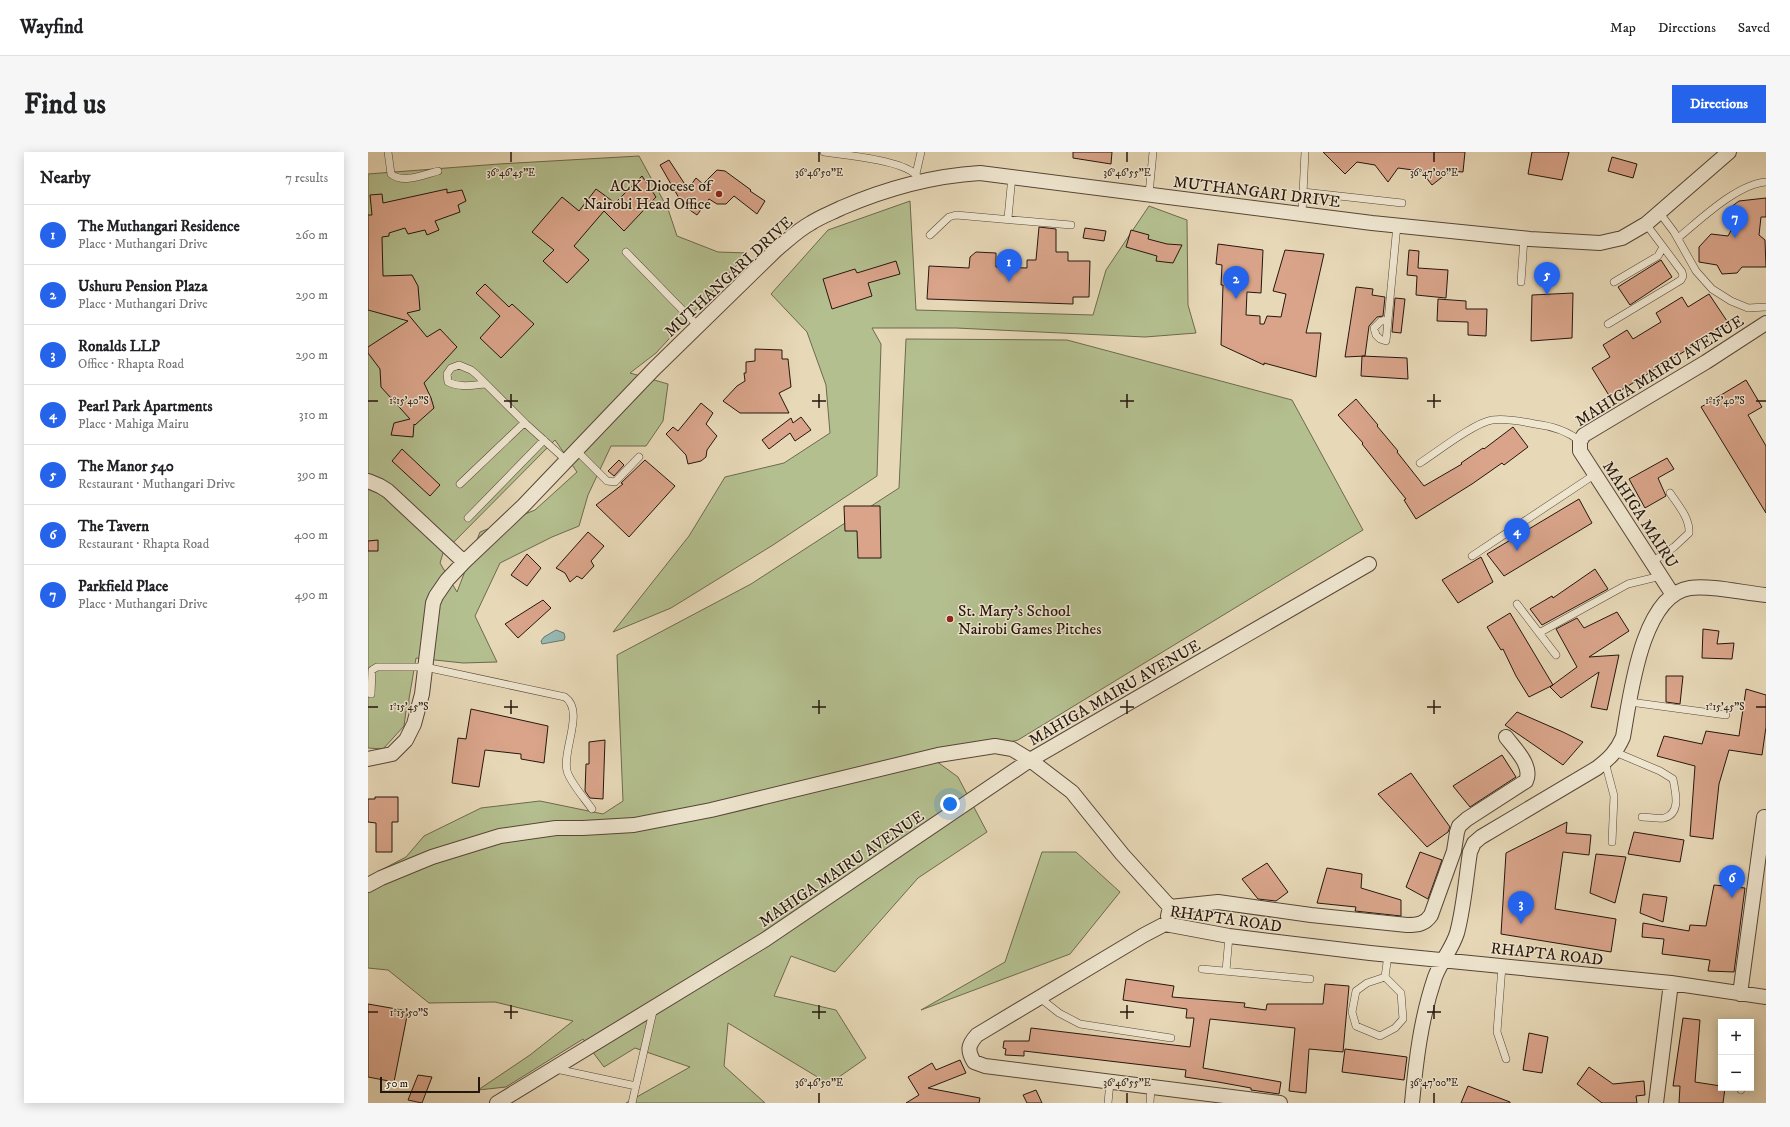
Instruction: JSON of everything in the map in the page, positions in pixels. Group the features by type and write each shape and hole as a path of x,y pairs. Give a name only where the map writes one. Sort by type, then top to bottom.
{"street":[{"name":"MUTHANGARI DRIVE","path":"368,759 392,754 406,740 414,724 422,694 424,667 433,603 447,580 523,506 698,326 777,249 811,222 864,198 918,178 980,173 1397,225 1524,238 1600,243 1622,238 1646,224 1729,152"},
{"name":"MAHIGA MAIRU AVENUE","path":"1580,446 1584,435 1706,362 1766,323"},
{"name":"MAHIGA MAIRU","path":"1580,446 1594,475 1673,595"},
{"path":"368,482 388,491 464,562"},
{"name":"MAHIGA MAIRU AVENUE","path":"497,1103 766,939 1030,760 1369,564"},
{"path":"1412,1103 1418,1044 1431,989 1444,960 1452,947 1457,932 1470,852 1474,843 1610,757 1623,737 1640,650 1652,621 1664,604 1673,595 1689,588 1708,588 1766,595"},
{"path":"1170,907 1218,902 1311,915 1408,925 1417,925 1426,922 1431,915 1454,851 1459,826 1467,819 1526,781 1529,774 1527,767 1506,737"},
{"path":"368,885 381,878 432,857 500,836 556,828 583,828 634,824 710,810 923,758 995,746 1012,749 1030,760 1072,792 1122,854 1170,907"},
{"path":"1740,994 1743,982 1764,817"},
{"path":"1165,924 1170,907"},
{"name":"RHAPTA ROAD","path":"1280,1102 985,1066 974,1062 969,1053 970,1043 977,1035 1165,924 1229,936 1388,955 1671,983 1766,997"},
{"path":"1656,1103 1671,983"}],"lane":[{"path":"388,152 391,174 396,178 408,178 438,172"},
{"path":"824,152 883,162 906,168 918,178"},
{"path":"918,178 921,152"},
{"path":"1148,194 1153,152"},
{"path":"1302,214 1305,152"},
{"path":"1008,218 1012,176"},
{"path":"1678,238 1727,199 1748,188 1766,182"},
{"path":"1303,192 1402,203"},
{"path":"1659,212 1678,238 1696,271 1712,289 1731,301 1748,308 1766,306"},
{"path":"930,235 949,217 956,215 1008,218 1071,225"},
{"path":"1608,324 1681,280 1683,276 1682,272 1646,224"},
{"path":"1387,320 1397,225"},
{"path":"1521,282 1524,238"},
{"path":"1614,282 1658,256 1663,247"},
{"path":"626,252 698,326"},
{"path":"485,384 462,387 454,385 448,382 447,374 451,368 459,365 471,370 485,384 524,423 544,440 572,456 607,481 615,482 639,457"},
{"path":"1420,463 1472,429 1490,420 1506,420 1552,427 1568,432 1580,446"},
{"path":"460,484 524,423"},
{"path":"468,518 544,440"},
{"path":"1472,556 1594,475"},
{"path":"1652,562 1679,543 1689,533 1690,527 1670,493"},
{"path":"1539,633 1628,584 1661,576"},
{"path":"1517,604 1556,655"},
{"path":"371,694 371,674 372,670 377,667 424,667 565,697 570,701 574,712 566,761 567,770 592,809"},
{"path":"1630,702 1726,715"},
{"path":"1612,842 1614,796 1610,757 1660,771 1673,779 1676,805 1672,813 1664,818 1642,817"},
{"path":"1226,971 1229,936"},
{"path":"1385,978 1388,955"},
{"path":"1502,966 1497,1032 1506,1059"},
{"path":"1202,969 1310,980"},
{"path":"1385,978 1401,993 1404,1019 1395,1028 1380,1036 1356,1026 1352,1012 1356,991 1367,983 1385,978"},
{"path":"1040,998 1059,1013 1080,1024 1171,1038"},
{"path":"632,1103 654,1007"},
{"path":"554,1068 636,1086"},
{"path":"1108,1103 1110,1082"},
{"path":"1150,1103 1151,1087"}],"green space":[{"path":"639,156 668,209 677,236 718,252 748,253 656,353 630,373 668,384 663,421 646,446 611,446 588,495 579,526 552,537 500,563 475,616 497,662 463,663 416,658 409,699 409,709 406,711 404,726 383,749 368,748 368,174 499,164","holes":["555,440 577,472 535,510 480,532 457,592 440,563 443,553"]},
{"path":"910,201 916,310 1093,315 1106,270 1149,206 1187,220 1188,305 1196,333 1145,337 956,328 872,328 881,344 877,476 773,545 671,608 613,632 689,536 725,477 784,463 830,433 826,385 807,332 771,294 828,230"},
{"name":"St. Mary's School Nairobi Games Pitches","path":"906,339 1067,340 1292,400 1363,530 1018,740 936,761 958,777 987,832 918,878 835,972 791,956 774,996 836,1010 866,1058 829,1084 728,1023 724,1066 765,1103 626,1103 690,1067 635,1048 604,1067 583,1039 506,1087 478,1090 530,1055 573,1021 495,1002 429,1003 388,970 368,968 368,877 406,857 424,836 481,808 540,801 603,814 623,801 617,655 751,584 899,488"},
{"path":"1042,852 1076,852 1120,892 1070,954 921,1010 1005,962"}],"water":[{"path":"556,630 564,633 564,640 542,644 541,641 544,637"}],"building":[{"path":"1073,152 1112,152 1111,164 1073,158"},
{"path":"1323,152 1465,152 1463,172 1450,171 1432,185 1421,171 1398,168 1388,182 1375,165 1357,162 1345,174"},
{"path":"1532,152 1569,152 1562,180 1528,174"},
{"path":"1612,157 1637,164 1633,178 1608,171"},
{"name":"ACK Diocese of Nairobi Head Office","path":"669,160 688,189 696,178 703,184 717,170 725,171 765,201 757,214 734,196 726,204 717,204 709,199 697,215 684,206 686,203 679,198 660,165"},
{"path":"642,176 656,197 624,231 604,211 574,246 589,260 567,283 543,261 554,250 532,232 562,197 579,211 596,189 615,203"},
{"path":"447,189 447,193 462,190 466,201 458,205 460,212 435,221 439,230 427,235 425,230 408,234 405,228 389,233 389,236 382,237 383,276 412,275 418,286 420,310 407,313 427,337 440,329 457,347 424,383 434,408 415,425 414,424 413,437 391,435 394,423 410,419 381,387 380,369 368,353 368,347 408,321 368,310 368,215 372,215 370,195 382,194 383,203"},
{"path":"1766,198 1766,217 1761,217 1759,235 1765,240 1766,267 1742,267 1737,273 1722,274 1717,265 1699,262 1699,247 1711,234 1728,236 1738,218 1727,210 1739,201"},
{"path":"1039,227 1056,229 1056,252 1068,252 1068,261 1090,261 1089,297 1073,297 1073,304 927,299 929,266 969,268 970,257 976,252 996,253 996,267 1027,268 1027,260 1036,260"},
{"path":"1085,228 1106,231 1104,241 1083,238"},
{"path":"1131,230 1149,235 1148,239 1167,244 1182,245 1173,263 1156,261 1157,256 1126,247"},
{"path":"1218,244 1263,250 1261,293 1247,292 1246,315 1260,316 1260,324 1264,324 1267,316 1281,317 1286,294 1273,291 1285,250 1324,254 1306,333 1321,333 1316,377 1264,363 1264,365 1221,345 1223,285 1221,285 1222,265 1216,264"},
{"path":"1409,250 1419,251 1418,268 1448,270 1446,298 1416,295 1417,276 1407,275"},
{"path":"1661,260 1672,277 1630,305 1618,287"},
{"path":"896,261 900,274 868,283 872,296 832,309 823,279 855,269 857,273"},
{"path":"485,284 509,307 512,304 534,324 501,358 480,338 500,316 476,293"},
{"path":"1356,287 1373,289 1372,295 1385,297 1383,316 1377,317 1369,326 1365,356 1345,357"},
{"path":"1573,293 1572,338 1531,341 1532,295"},
{"path":"1709,294 1729,324 1610,397 1592,368 1610,357 1603,345 1627,330 1633,339 1661,322 1656,313 1682,297 1688,307"},
{"path":"1395,298 1405,299 1401,333 1392,332"},
{"path":"1438,299 1466,301 1466,309 1487,309 1486,336 1468,335 1468,322 1437,321"},
{"path":"755,349 782,350 782,359 788,359 791,387 779,393 789,413 740,413 723,401 737,386 745,381 744,373 746,373 746,362 755,361"},
{"path":"1362,356 1407,358 1408,379 1361,376"},
{"path":"1746,380 1762,407 1748,415 1766,446 1766,513 1701,407"},
{"path":"1356,399 1378,425 1377,426 1424,486 1462,464 1461,463 1483,448 1484,449 1513,427 1528,447 1504,465 1502,463 1472,484 1416,519 1404,500 1406,499 1362,444 1363,443 1338,415"},
{"path":"701,403 713,413 706,424 717,436 707,450 706,457 701,461 688,464 686,455 666,434 673,427 678,431"},
{"path":"801,417 811,430 795,441 790,433 769,449 762,440 791,418 793,423"},
{"path":"402,449 440,485 430,496 392,461"},
{"path":"1667,458 1674,469 1658,478 1666,496 1645,508 1629,479"},
{"path":"619,460 624,465 614,476 608,471"},
{"path":"645,460 675,486 629,537 596,505 623,484 621,483"},
{"path":"1579,499 1592,523 1504,576 1487,554"},
{"path":"844,506 880,506 881,558 858,558 857,531 845,531"},
{"path":"588,532 604,546 591,561 594,566 582,579 577,576 570,582 565,573 556,568"},
{"path":"378,540 378,551 368,551 368,541"},
{"path":"527,554 541,568 527,586 511,575"},
{"path":"1481,557 1493,582 1458,603 1442,580"},
{"path":"1595,569 1608,589 1542,625 1530,609 1552,596 1553,598"},
{"path":"543,600 551,608 518,638 505,624"},
{"path":"1617,612 1629,631 1589,657 1619,655 1607,710 1591,707 1599,672 1561,698 1550,687 1577,667 1556,629 1577,618 1584,628"},
{"path":"1510,613 1553,685 1529,697 1516,676 1503,649 1501,650 1487,627"},
{"path":"1703,629 1719,631 1717,644 1734,643 1732,659 1702,658"},
{"path":"1666,676 1683,676 1680,704 1666,702"},
{"path":"1746,689 1766,695 1766,727 1762,755 1729,750 1719,784 1713,839 1690,836 1695,766 1657,756 1664,736 1702,744 1706,731 1739,736"},
{"path":"471,709 548,726 544,763 521,759 521,754 485,750 479,787 452,783 458,738 466,739"},
{"path":"1517,712 1583,742 1563,765 1505,725"},
{"path":"605,740 603,799 590,798 585,791 586,764 589,764 589,742"},
{"path":"1502,755 1516,777 1470,807 1453,786"},
{"path":"1411,773 1450,827 1448,832 1427,847 1378,794"},
{"path":"375,797 398,797 398,822 392,822 392,852 376,852 376,823 368,822 368,799 375,799"},
{"path":"1567,822 1566,833 1591,835 1589,855 1563,852 1555,909 1616,919 1611,952 1501,934 1506,853"},
{"path":"1634,832 1684,840 1680,862 1628,854"},
{"path":"1420,852 1442,860 1428,899 1406,887"},
{"path":"1596,854 1626,857 1615,903 1590,893"},
{"path":"1267,863 1288,892 1276,901 1258,899 1242,879"},
{"path":"1327,868 1362,874 1361,888 1401,900 1401,916 1355,911 1356,907 1317,903"},
{"path":"1714,885 1745,888 1734,972 1708,971 1710,960 1662,954 1664,939 1642,937 1643,923 1689,931 1690,925 1706,926"},
{"path":"1643,894 1667,897 1663,922 1640,913"},
{"path":"1126,979 1174,986 1172,997 1245,1003 1244,1007 1266,1010 1267,1004 1323,1004 1325,984 1349,986 1343,1052 1309,1049 1306,1093 1289,1091 1295,1028 1210,1019 1203,1068 1281,1082 1279,1094 1185,1077 1186,1070 1024,1051 1024,1056 1005,1055 1006,1049 1003,1048 1004,1041 1029,1041 1031,1028 1190,1047 1194,1018 1186,1018 1187,1009 1123,1000"},
{"path":"368,1004 408,1011 394,1082 368,1077"},
{"path":"1683,1018 1700,1020 1695,1082 1718,1086 1718,1091 1725,1091 1723,1103 1679,1103 1680,1086 1673,1086"},
{"path":"1529,1033 1548,1037 1542,1073 1523,1070"},
{"path":"1345,1049 1407,1057 1404,1080 1342,1072"},
{"path":"960,1060 966,1073 928,1088 980,1098 979,1103 906,1103 919,1095 908,1077 932,1063 936,1070"},
{"path":"1589,1067 1613,1084 1644,1081 1645,1095 1636,1096 1637,1103 1602,1103 1577,1084"},
{"path":"418,1075 432,1077 422,1103 408,1100"},
{"path":"1468,1086 1510,1102 1510,1103 1461,1103"},
{"path":"1036,1090 1042,1103 1027,1103 1023,1095"}],"place":[{"name":"ACK Diocese of Nairobi Head Office","path":"719,194"},
{"name":"Parkfield Place","path":"1735,238"},
{"name":"The Muthangari Residence","path":"1009,282"},
{"name":"The Manor 540","path":"1547,295"},
{"name":"Ushuru Pension Plaza","path":"1236,299"},
{"name":"Pearl Park Apartments","path":"1517,551"},
{"name":"St. Mary's School Nairobi Games Pitches","path":"950,619"},
{"name":"The Tavern","path":"1732,898"},
{"name":"Ronalds LLP","path":"1521,924"}]}
